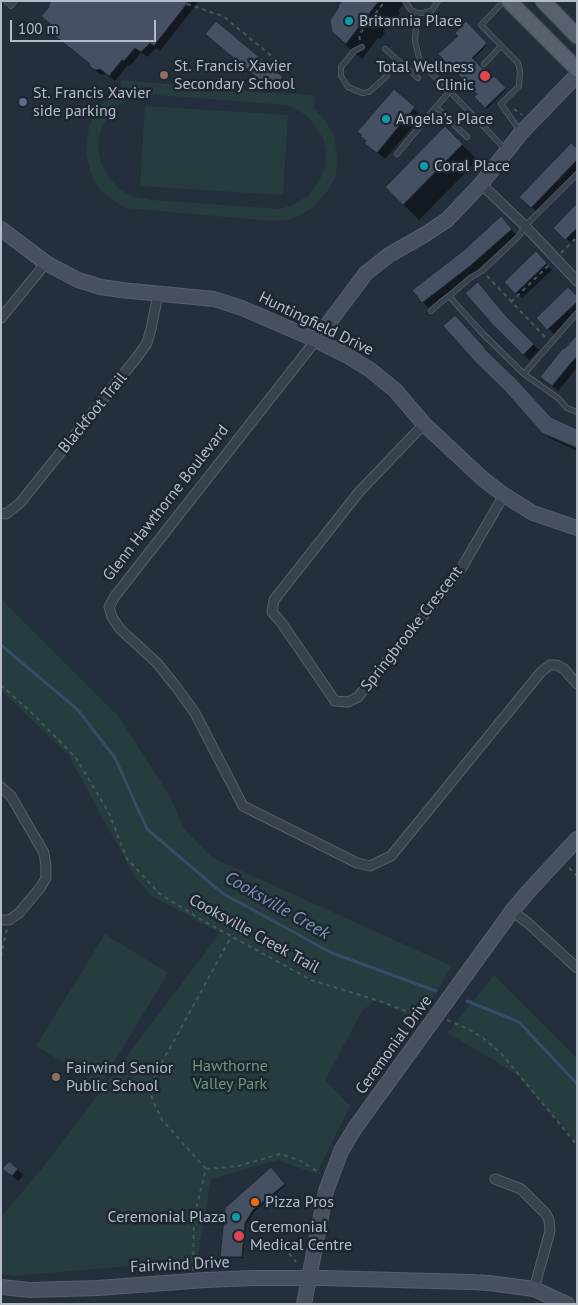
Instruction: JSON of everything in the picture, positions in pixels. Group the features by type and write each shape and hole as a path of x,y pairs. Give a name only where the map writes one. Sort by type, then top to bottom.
{"main road":[{"path":"509,1 577,69"},
{"path":"543,1 577,36"}],"street":[{"name":"Glenn Hawthorne Boulevard","path":"577,75 532,121 480,184 447,220 389,255 366,273 316,340 115,596 109,607 112,617 120,629 158,663 195,713 243,806 357,863 370,866 390,856 541,672 550,665 557,665 564,669 577,684"},
{"path":"480,184 525,226 577,280"},
{"name":"Huntingfield Drive","path":"1,229 46,263 78,280 101,287 214,299 242,308 316,340 369,369 395,390 424,424 504,495 533,513 577,528"},
{"path":"1,318 46,263"},
{"name":"Blackfoot Trail","path":"1,513 6,514 20,503 138,356 147,343 158,294"},
{"name":"Springbrooke Crescent","path":"424,424 358,492 274,600 272,612 335,700 348,702 358,697 461,569 504,495"},
{"path":"1,787 11,796 44,853 46,866 46,878 40,888 19,913 5,920"},
{"name":"Ceremonial Drive","path":"304,1304 326,1191 342,1151 355,1128 512,912 577,839"},
{"path":"512,912 528,923 577,968"},
{"path":"495,1179 521,1189 546,1214 549,1220 550,1235 534,1289"},
{"name":"Fairwind Drive","path":"1,1287 30,1290 88,1288 193,1280 254,1278 470,1282 534,1289 567,1304"}],"lane":[{"path":"6,1 11,6 15,1"},
{"path":"405,1 411,10 416,13 427,12 436,6 438,1"},
{"path":"504,1 481,25 518,64 520,71 518,86 501,104 522,133"},
{"path":"416,13 415,41 420,62 507,152"},
{"path":"484,64 502,46"},
{"path":"362,47 354,51 341,67 342,76 348,87 362,93 369,92 388,76"},
{"path":"386,49 418,78"},
{"path":"397,154 449,92"},
{"path":"436,107 467,137"},
{"path":"431,311 470,278 482,271 519,236 525,226 577,174"},
{"path":"449,296 482,333 524,374 558,398 567,408 577,412"},
{"path":"524,374 577,313"}],"path":[{"path":"362,47 358,35 385,1"},
{"path":"187,4 223,16 286,68"},
{"path":"511,94 513,97 511,102 515,110 532,121"},
{"path":"511,302 577,239"},
{"path":"482,271 551,344"},
{"name":"Cooksville Creek Trail","path":"1,685 36,716 76,758 109,812 127,858 160,894 311,980 420,1016 450,1021 483,1038 500,1052 577,1146"},
{"path":"569,868 577,876"},
{"path":"1,957 5,920"},
{"path":"206,1169 162,1120 152,1101 149,1088 232,936"},
{"path":"206,1169 238,1166 280,1154 299,1160 330,1179"},
{"path":"193,1280 194,1217 206,1169"},
{"path":"278,1241 296,1262"}],"green space":[{"path":"121,80 311,95 315,98 314,109 324,119 334,135 337,156 336,176 315,206 293,219 272,221 126,208 102,192 93,179 86,155 89,126 99,107 114,93 121,90","holes":["146,94 286,105 300,111 309,118 323,138 326,154 325,168 319,181 308,196 290,206 280,209 152,200 135,197 120,190 109,178 101,163 98,147 101,130 109,115 120,104 135,96"]},
{"path":"145,106 288,115 283,195 140,186"},
{"name":"Hawthorne Valley Park","path":"1,599 119,717 171,798 184,829 213,858 452,966 419,1021 376,1000 362,1011 325,1080 350,1106 316,1174 278,1160 211,1179 197,1263 165,1263 13,1276 1,1274 1,1217 40,1171 220,933 152,896 136,879 69,756 1,690"},
{"path":"105,934 168,973 100,1085 36,1046"},
{"path":"494,975 577,1058 577,1143 515,1073 447,1034"}],"building":[{"path":"51,1 189,1 154,46 150,43 141,52 135,48 109,76 100,69 95,70 89,66 90,64 55,36 59,31 41,16 49,7"},
{"name":"Britannia Place","path":"342,1 379,1 368,15 370,16 364,25 362,23 346,44 332,32 330,20"},
{"path":"216,21 283,77 272,90 205,34"},
{"path":"466,21 487,43 472,58 492,78 494,76 506,88 485,108 474,97 477,94 438,54 458,36 455,33"},
{"name":"Angela's Place","path":"394,89 415,107 377,153 364,143 366,141 357,132"},
{"name":"Coral Place","path":"445,126 463,144 403,205 385,187"},
{"path":"571,143 577,148 577,160 531,208 519,197"},
{"path":"577,203 577,228 565,240 553,228"},
{"path":"501,216 512,229 470,266 422,303 412,290 464,250"},
{"path":"536,251 547,263 515,294 504,282"},
{"path":"478,282 506,316 534,344 523,355 465,293"},
{"path":"568,287 577,296 577,302 547,330 536,318"},
{"path":"455,315 551,417 577,429 577,448 542,433 504,390 477,364 443,326"},
{"path":"577,335 577,356 552,386 540,377 563,348"},
{"path":"9,1161 18,1169 12,1176 2,1169"},
{"name":"Ceremonial Plaza","path":"271,1167 285,1184 253,1210 245,1223 242,1257 220,1257 225,1208"}],"waterway":[{"name":"Cooksville Creek","path":"1,645 78,710 115,758 147,829 222,893 332,953 436,991"},
{"name":"Cooksville Creek","path":"467,1001 519,1022 577,1084"}],"place":[{"name":"Britannia Place","path":"349,21"},
{"name":"St. Francis Xavier Secondary School","path":"164,75"},
{"name":"Total Wellness Clinic","path":"485,76"},
{"name":"St. Francis Xavier side parking","path":"23,102"},
{"name":"Angela's Place","path":"386,119"},
{"name":"Coral Place","path":"424,166"},
{"name":"Fairwind Senior Public School","path":"56,1077"},
{"name":"Pizza Pros","path":"255,1202"},
{"name":"Ceremonial Plaza","path":"236,1217"},
{"name":"Ceremonial Medical Centre","path":"239,1236"}]}
